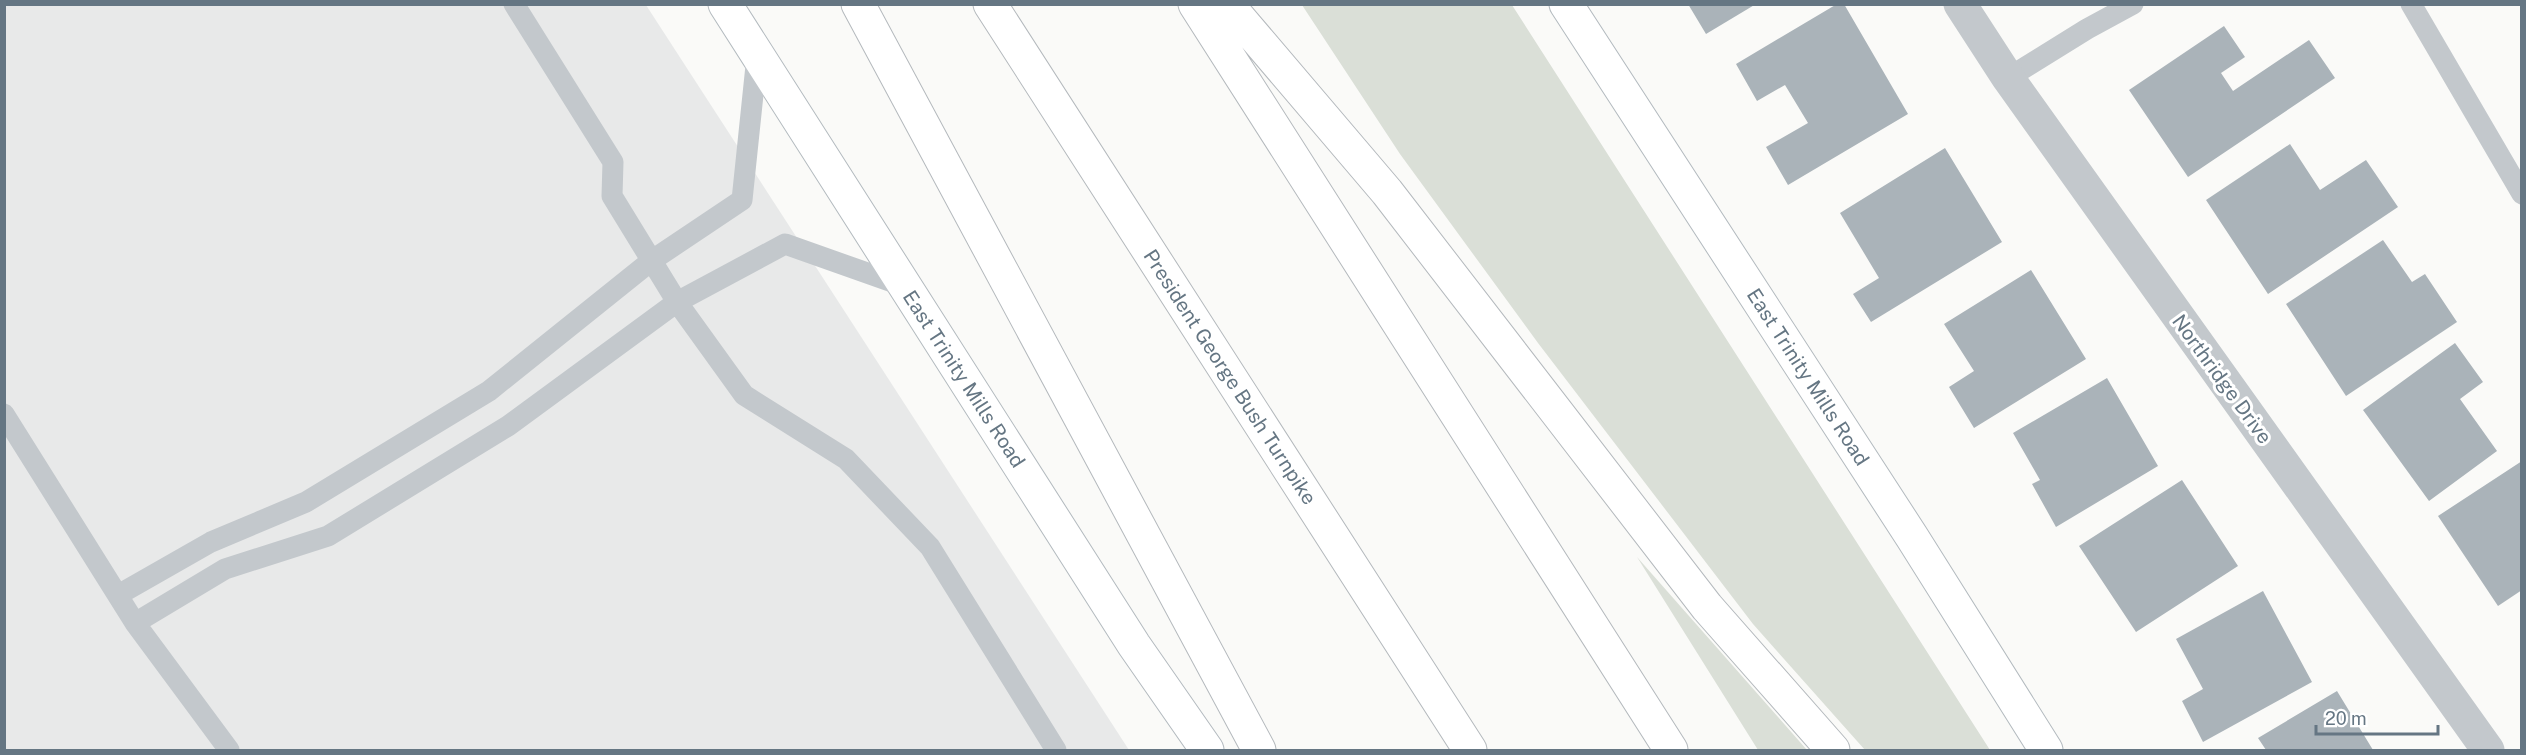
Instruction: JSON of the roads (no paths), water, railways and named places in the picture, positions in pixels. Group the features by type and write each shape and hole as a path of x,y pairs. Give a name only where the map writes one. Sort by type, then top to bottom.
{"main road":[{"name":"East Trinity Mills Road","path":"724,4 1134,645 1207,750"},
{"path":"858,4 1259,750"},
{"name":"President George Bush Turnpike","path":"990,4 1470,750"},
{"path":"1195,4 1671,750"},
{"path":"1227,4 1387,192 1707,607 1833,750"},
{"name":"East Trinity Mills Road","path":"1566,4 1912,537 2046,750"}],"street":[{"name":"Northridge Drive","path":"1960,4 2008,78 2488,750"}],"lane":[{"path":"514,4 613,162 612,196 677,302 744,395 846,459 930,546 1056,750"},
{"path":"2008,78 2133,4"},
{"path":"2412,4 2522,194"},
{"path":"118,595 211,542 306,502 489,391 651,261 742,200 757,56"},
{"path":"135,622 225,569 328,536 508,426 677,302 785,244 904,286"},
{"path":"4,414 135,622 228,750"}]}
